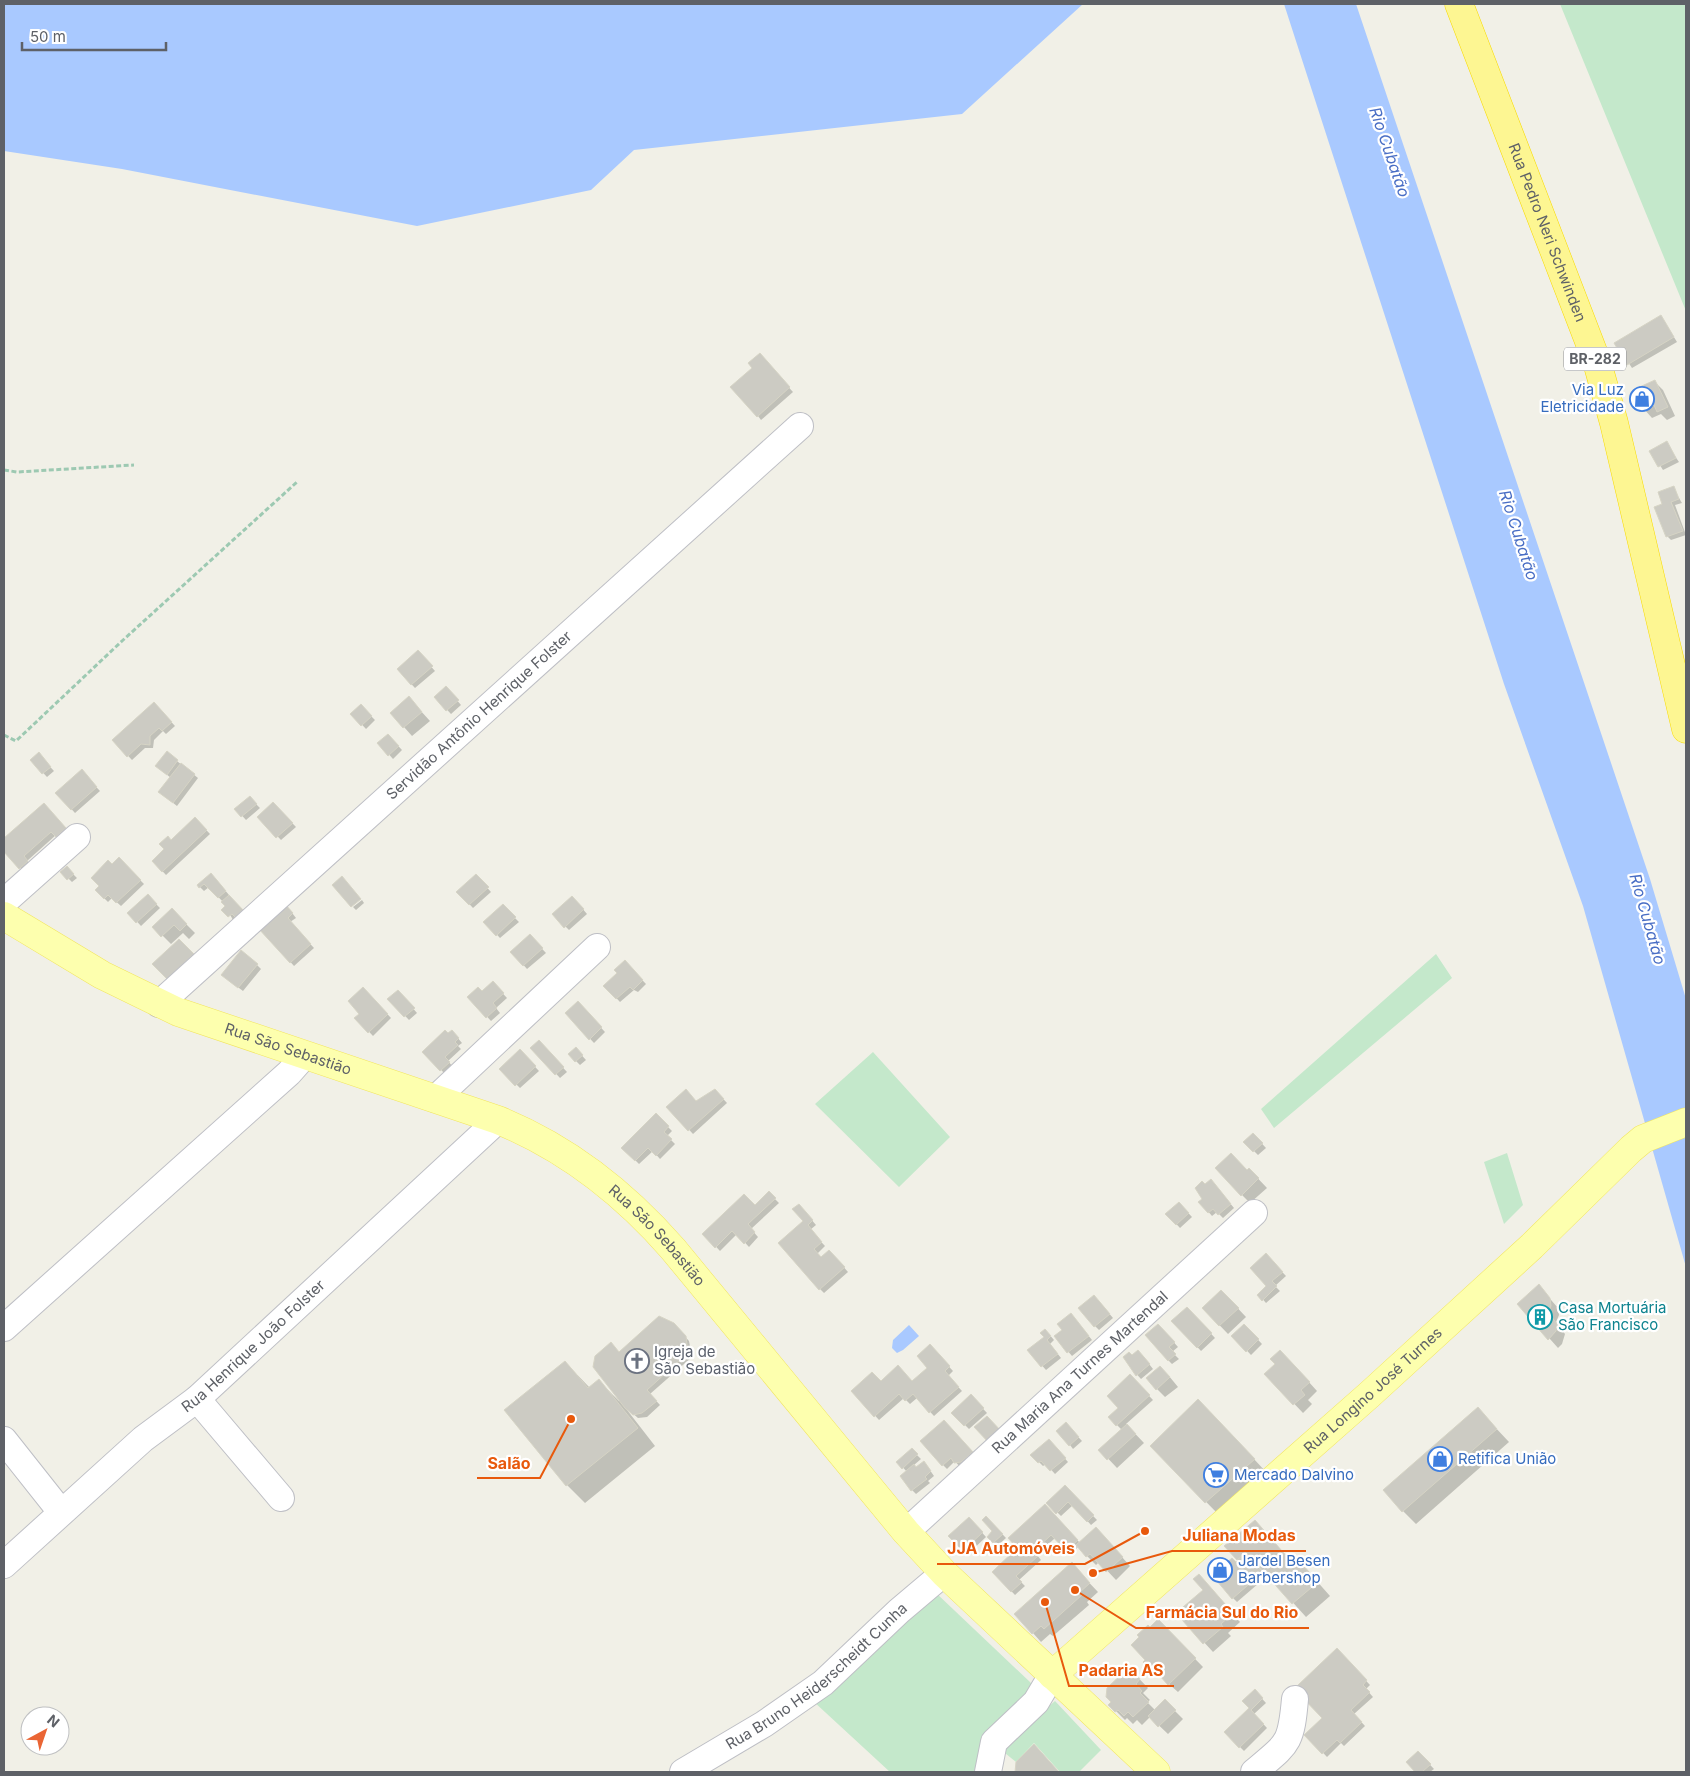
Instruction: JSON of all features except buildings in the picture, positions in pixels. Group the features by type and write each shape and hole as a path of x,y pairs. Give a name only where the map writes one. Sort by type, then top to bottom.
{"highway":[{"name":"Rua Pedro Neri Schwinden","path":"1459,4 1597,362 1614,423 1686,729"}],"main road":[{"name":"Rua São Sebastião","path":"4,916 102,976 159,1004 498,1120 526,1132 573,1160 614,1190 650,1223 906,1532 944,1573 1156,1772"},
{"name":"Rua Longino José Turnes","path":"1052,1675 1369,1395 1532,1246 1643,1139 1686,1122"}],"street":[{"name":"Servidão Antônio Henrique Folster","path":"159,1004 800,426"},
{"path":"4,902 76,837"},
{"path":"435,1099 598,947"},
{"path":"4,1328 289,1073 304,1055"},
{"name":"Rua Henrique João Folster","path":"4,1565 144,1439 197,1398 498,1120"},
{"name":"Rua Maria Ana Turnes Martendal","path":"906,1532 1254,1213"},
{"path":"197,1398 281,1498"},
{"path":"4,1440 61,1512"},
{"name":"Rua Bruno Heiderscheidt Cunha","path":"683,1772 764,1724 823,1683 899,1611 944,1573"},
{"path":"988,1772 994,1742 1036,1702 1052,1675"},
{"path":"1254,1772 1287,1744 1292,1728 1295,1699"}],"path":[{"path":"4,470 16,472 134,465"},
{"path":"4,735 16,741 115,647 298,482"}],"green space":[{"path":"1560,4 1686,4 1686,311"},
{"path":"1436,954 1452,978 1274,1128 1261,1109"},
{"path":"873,1052 950,1137 899,1187 815,1104"},
{"path":"1507,1153 1523,1205 1504,1224 1484,1162"},
{"path":"935,1592 1030,1682 1036,1691 980,1747 974,1772 890,1772 813,1701"},
{"path":"1055,1701 1101,1750 1079,1772 1060,1772 1034,1743 1016,1762 1000,1749"}],"water":[{"path":"4,4 1083,4 962,114 634,150 591,190 417,226 122,169 4,151"},
{"name":"Rio Cubatão","path":"1284,4 1356,4 1650,879 1686,999 1686,1267 1583,906 1504,684"},
{"path":"909,1325 919,1336 897,1353 892,1348 893,1340"}],"place":[{"name":"Via Luz Eletricidade","path":"1642,399"},
{"name":"Casa Mortuária São Francisco","path":"1540,1317"},
{"name":"Igreja de São Sebastião","path":"637,1361"},
{"name":"Salão","path":"571,1419"},
{"name":"Retifica União","path":"1440,1459"},
{"name":"Mercado Dalvino","path":"1216,1475"},
{"name":"JJA Automóveis","path":"1145,1531"},
{"name":"Jardel Besen Barbershop","path":"1220,1570"},
{"name":"Juliana Modas","path":"1093,1573"},
{"name":"Farmácia Sul do Rio","path":"1075,1590"},
{"name":"Padaria AS","path":"1045,1602"}]}
